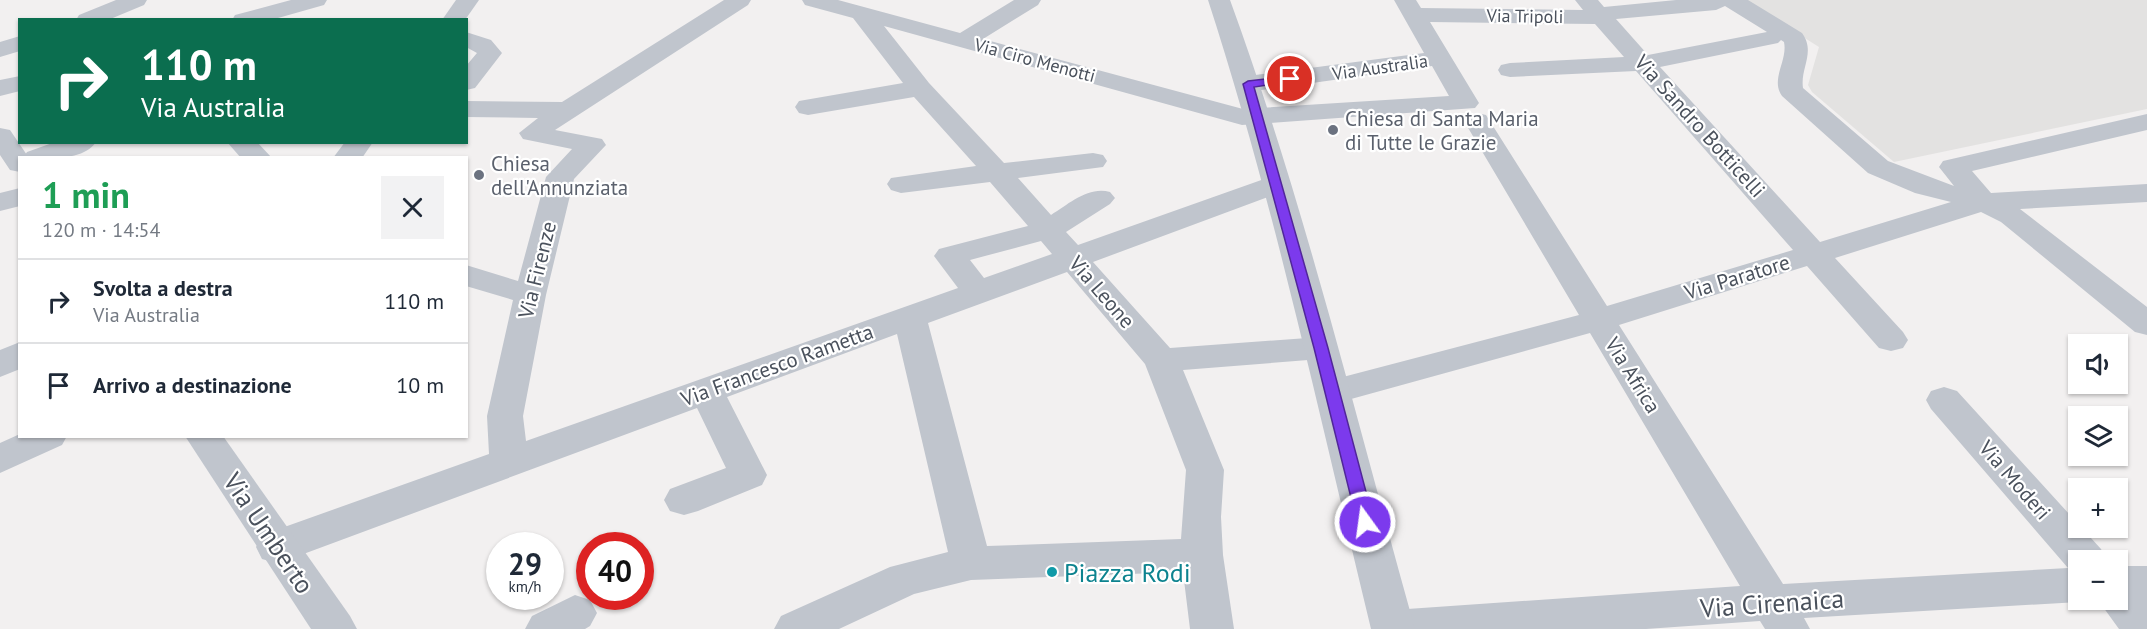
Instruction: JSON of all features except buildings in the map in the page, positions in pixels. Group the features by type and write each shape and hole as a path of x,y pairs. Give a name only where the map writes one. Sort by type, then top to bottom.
{"street":[{"path":"92,18 135,0"},
{"path":"250,18 316,0"},
{"path":"454,18 468,0"},
{"name":"Via Firenze","path":"508,462 505,416 530,295 560,177 592,145 532,133 705,20 740,0"},
{"name":"Via Ciro Menotti","path":"813,0 1242,117 1472,112"},
{"path":"963,41 1030,0"},
{"path":"1219,0 1248,84 1277,184 1393,629"},
{"path":"1510,70 1643,63 1724,49 1770,38 1720,1"},
{"path":"1720,1 1794,38 1798,50 1788,82 1791,91 1878,167 1925,186 1983,202 2027,227 2133,300 2147,324"},
{"name":"Via Tripoli","path":"1409,7 1596,11 1720,1"},
{"name":"Via Africa","path":"1409,7 1780,616"},
{"name":"Via Sandro Botticelli","path":"1596,11 1814,252"},
{"name":"Via Leone","path":"861,13 920,88 998,173 1161,360 1205,470 1202,555 1212,629"},
{"path":"468,40 483,45 490,53 468,81"},
{"path":"0,50 18,44"},
{"name":"Via Australia","path":"1248,84 1439,58"},
{"path":"0,88 18,84"},
{"path":"808,107 920,88"},
{"path":"468,108 567,110"},
{"path":"1983,202 1953,167 2144,125"},
{"path":"15,156 73,144"},
{"path":"242,144 256,156"},
{"path":"349,156 358,144"},
{"path":"901,184 1093,161"},
{"name":"Via Francesco Rametta","path":"276,546 1277,184"},
{"name":"Via Paratore","path":"1333,393 1599,320 1814,252 1983,202 2147,193"},
{"path":"0,202 18,197"},
{"path":"978,292 950,256 1048,230 1100,198"},
{"path":"1814,252 1891,340"},
{"path":"468,276 530,295"},
{"path":"910,316 971,563"},
{"path":"1161,360 1321,348"},
{"path":"0,365 18,354"},
{"path":"684,500 748,475 706,391"},
{"name":"Via Moderi","path":"1944,400 2076,550"},
{"path":"0,459 45,438"},
{"name":"Via Umberto","path":"203,438 335,629"},
{"path":"796,629 905,579 971,563 1202,555"},
{"path":"2128,583 2147,583"},
{"name":"Via Cirenaica","path":"1393,629 1780,616 2068,586"},
{"path":"2128,608 2146,629"}],"shaded area":[{"path":"1744,0 2147,0 2147,109 1894,162 1812,92 1808,85 1819,47"}],"place":[{"name":"Chiesa di Santa Maria di Tutte le Grazie","path":"1333,130"},
{"name":"Chiesa dell'Annunziata","path":"479,175"},
{"name":"Piazza Rodi","path":"1052,572"}],"route":[{"path":"1290,79 1248,84 1321,348 1365,522"}]}
